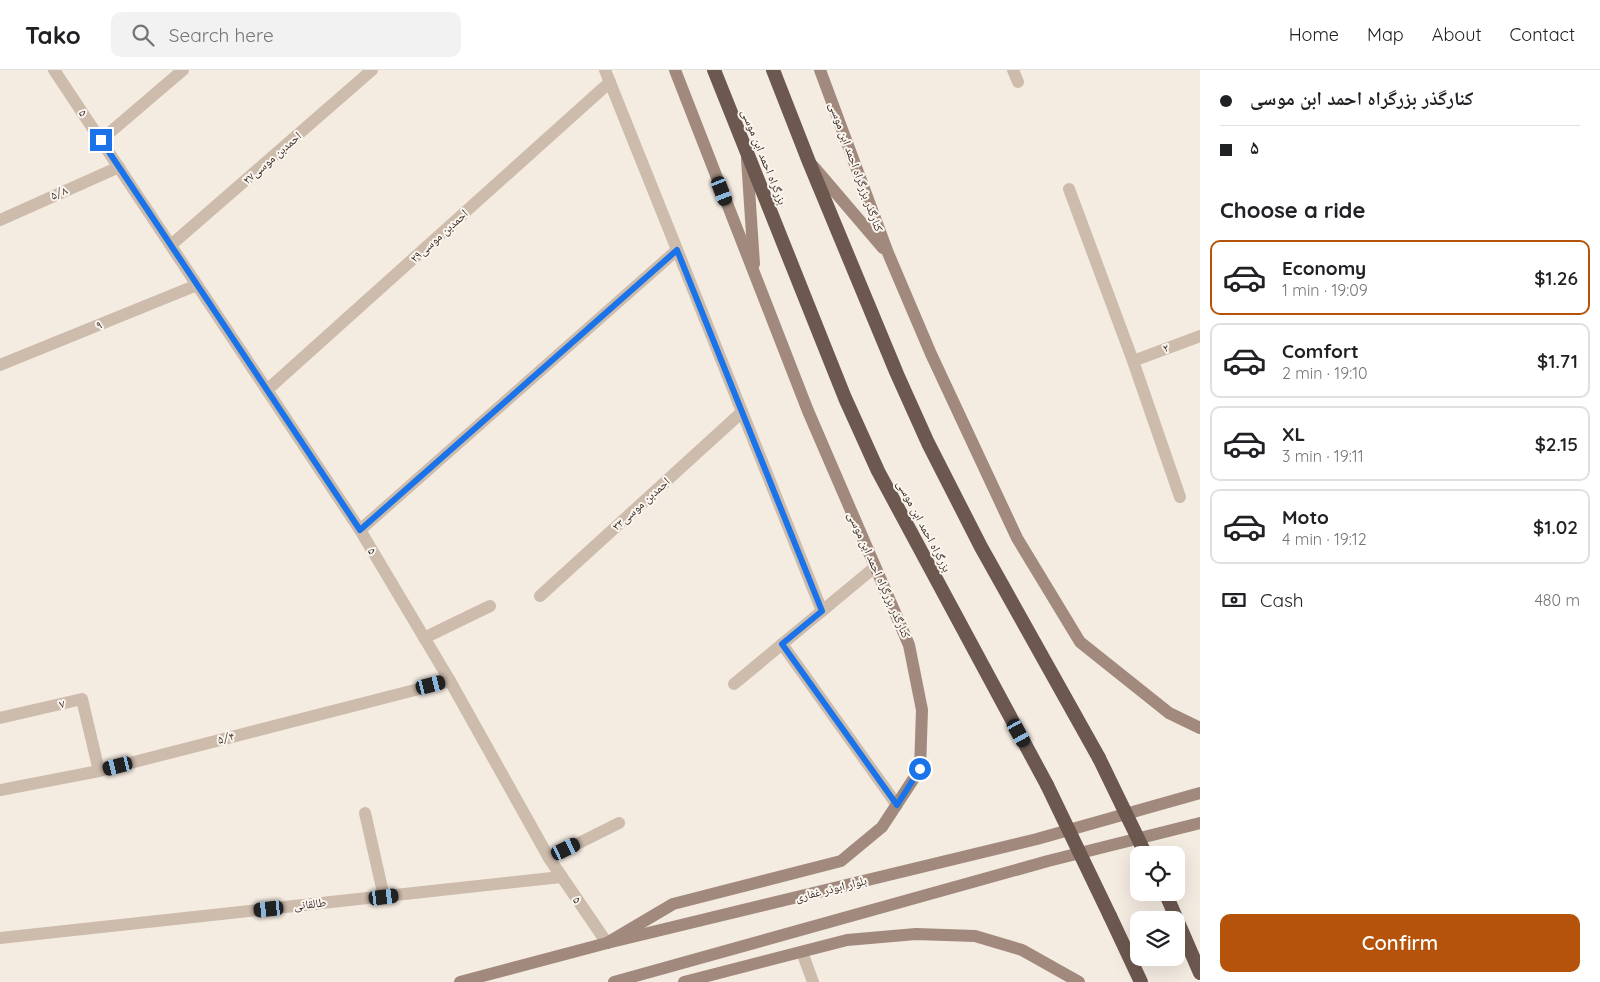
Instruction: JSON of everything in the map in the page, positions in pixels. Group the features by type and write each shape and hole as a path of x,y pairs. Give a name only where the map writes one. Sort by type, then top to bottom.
{"highway":[{"name":"بزرگراه احمد ابن موسی","path":"714,70 845,398 878,472 1047,785 1141,982"},
{"path":"773,70 897,374 928,443 977,538 1099,758 1142,846"},
{"path":"1169,901 1200,973"}],"main road":[{"name":"کنارگذر بزرگراه احمد ابن موسی","path":"606,943 673,904 841,861 882,827 920,769 922,710 909,645 808,411 675,70"},
{"name":"کنارگذر بزرگراه احمد ابن موسی","path":"820,70 888,254 931,354 1017,538 1080,642 1169,712 1200,728"},
{"path":"747,156 755,277"},
{"path":"809,162 888,254"},
{"name":"بلوار ابوذر غفاری","path":"460,982 606,943 1037,839 1200,793"},
{"path":"614,982 1048,861 1200,823"},
{"path":"684,982 847,940 916,934 975,936 1022,950 1079,982"}],"street":[{"name":"۵","path":"54,70 360,530 450,680 549,858 606,943"},
{"path":"101,140 183,70"},
{"name":"۲۷احمدبن موسی","path":"171,245 372,70"},
{"path":"605,70 822,611"},
{"name":"۲۹احمدبن موسی","path":"267,390 610,82"},
{"name":"۵/۸","path":"0,220 119,167"},
{"path":"1069,189 1133,360 1180,497"},
{"path":"360,530 677,250"},
{"name":"۹","path":"0,365 197,285"},
{"name":"۲","path":"1133,360 1200,336"},
{"name":"۳۳احمدبن موسی","path":"540,596 742,412"},
{"path":"734,684 875,567"},
{"path":"424,638 490,606"},
{"path":"782,644 897,805"},
{"name":"۵/۴","path":"0,790 99,771 450,680"},
{"name":"۷","path":"0,718 82,699 99,771"},
{"path":"365,813 384,897"},
{"path":"549,858 618,823"},
{"name":"طالقانی","path":"0,938 561,877"},
{"path":"802,952 813,982"}],"route":[{"path":"101,140 360,530 677,250 822,611 782,644 897,805 920,769"}]}
